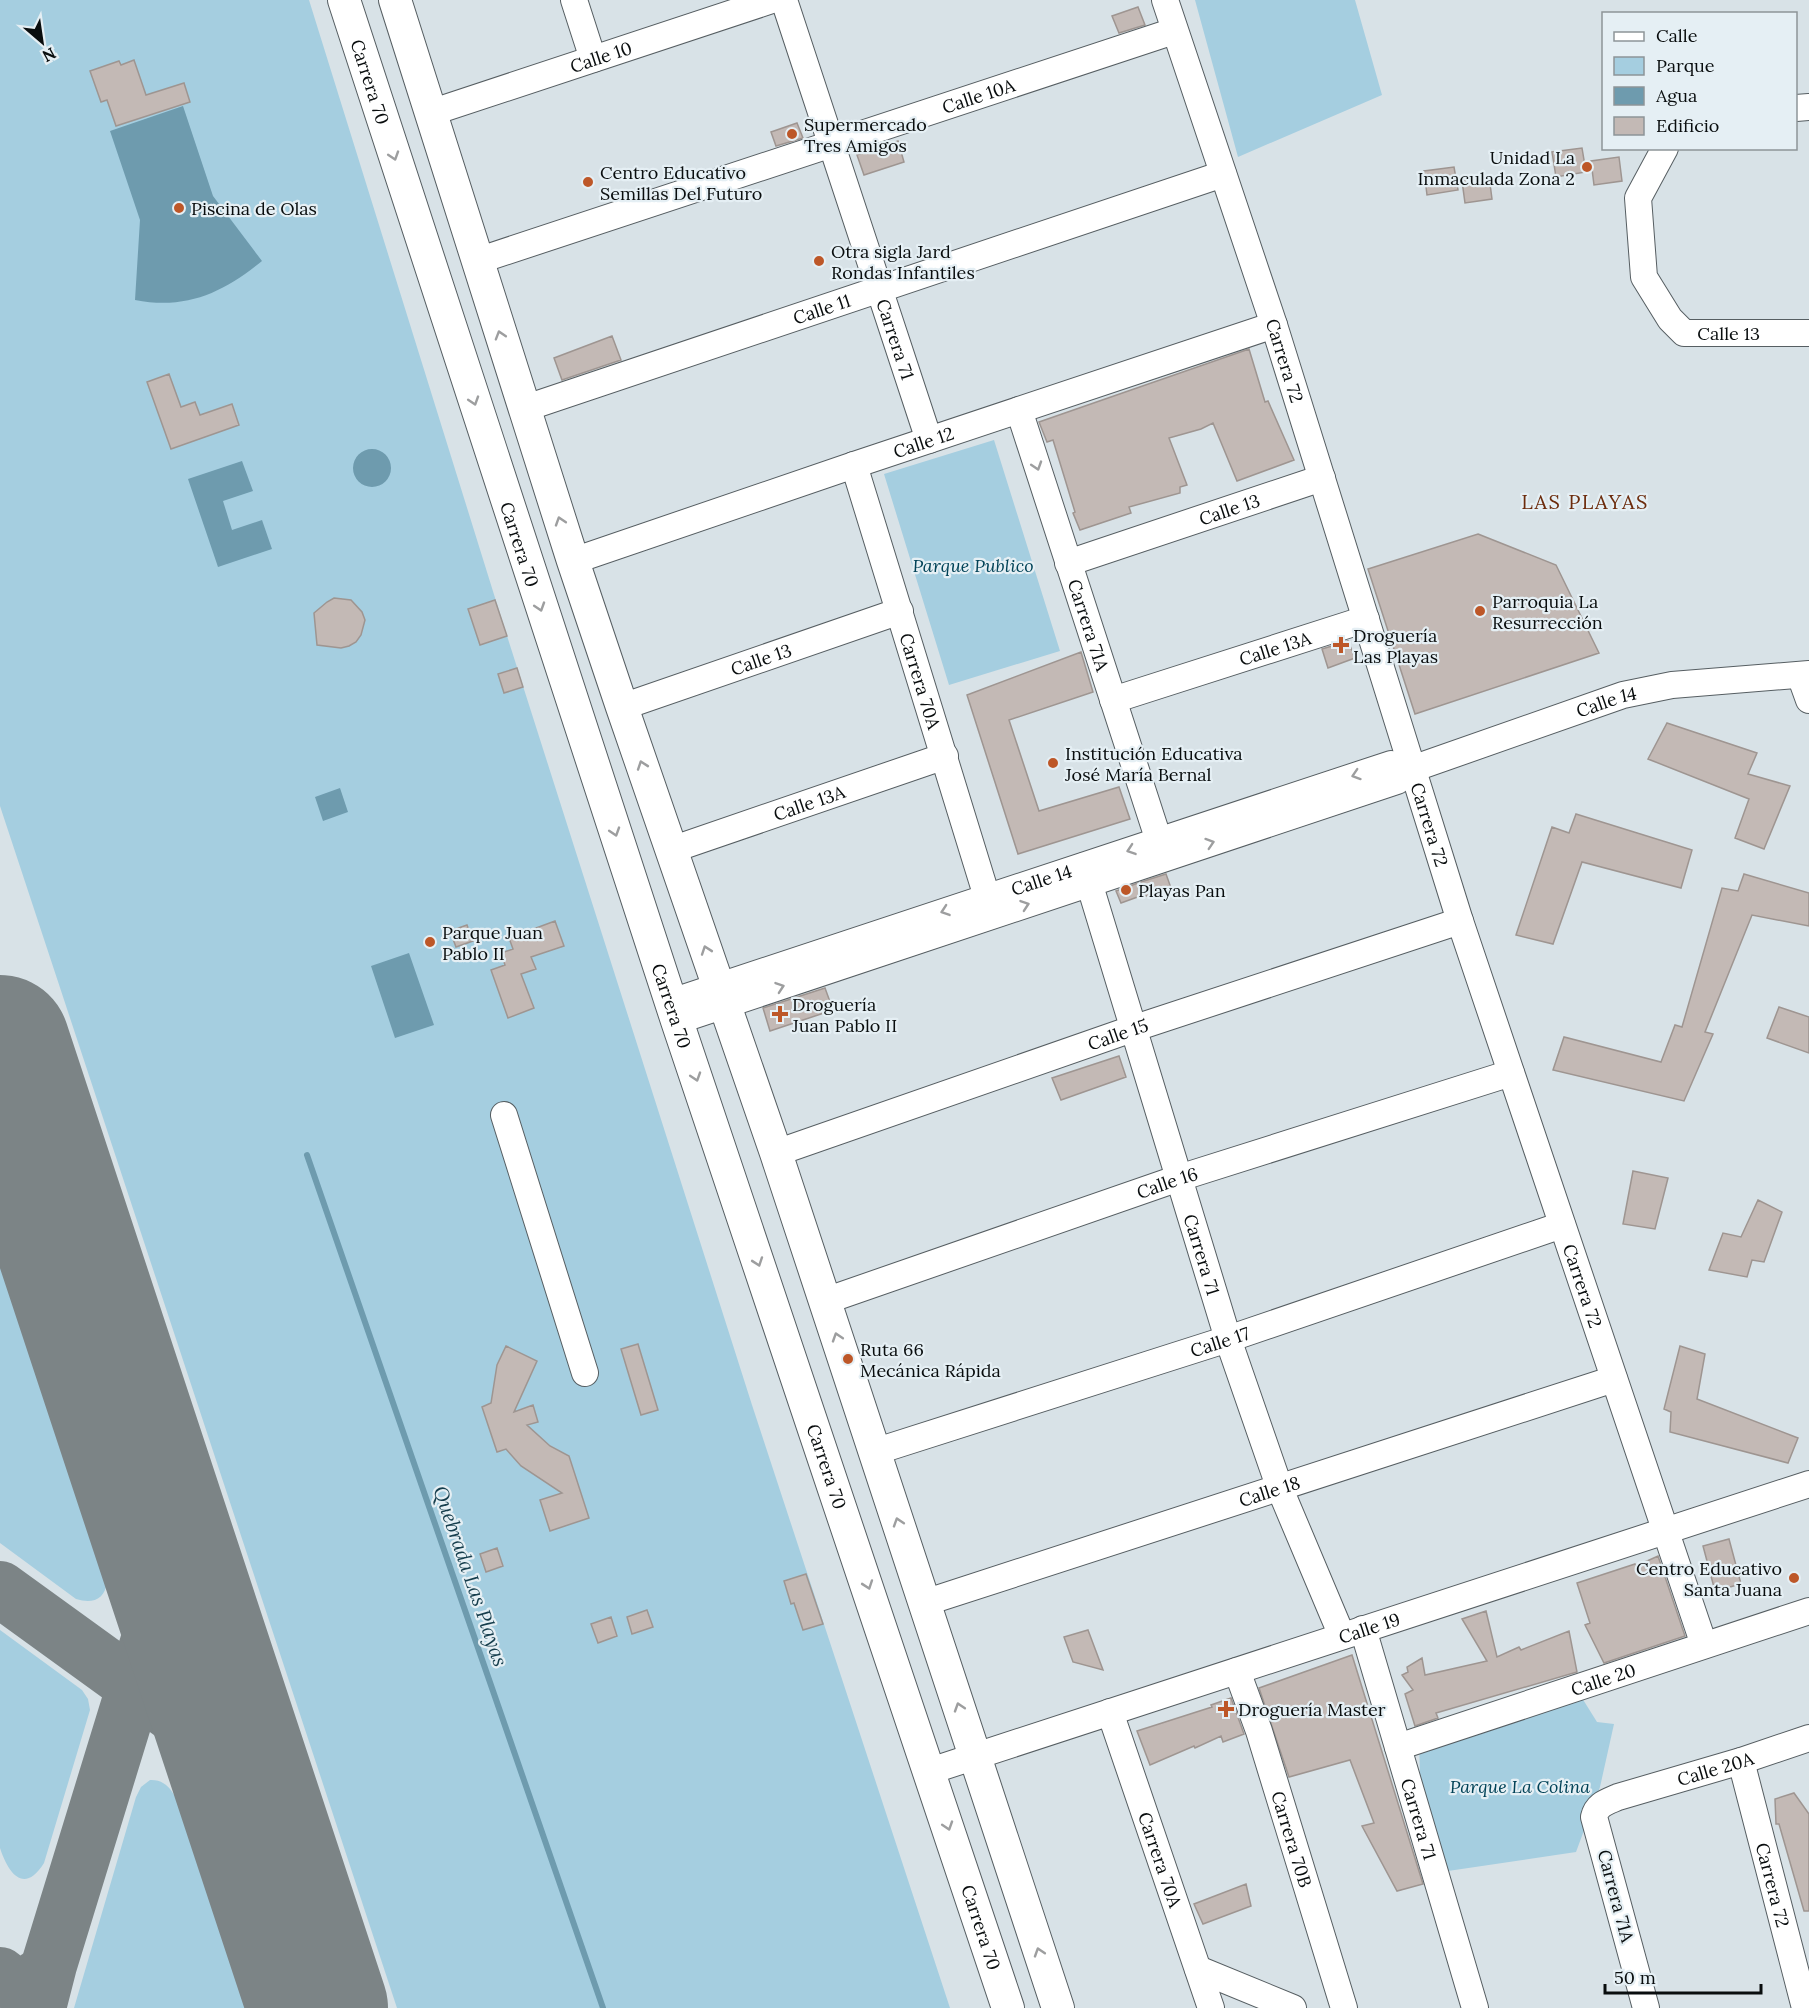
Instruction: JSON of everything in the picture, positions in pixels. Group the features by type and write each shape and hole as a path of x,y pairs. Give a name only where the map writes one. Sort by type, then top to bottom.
{"main road":[{"name":"Carrera 70","path":"344,0 674,1012 1008,2008"},
{"path":"395,0 573,561 776,1153 1058,2008"}],"street":[{"path":"574,0 593,59"},
{"name":"Calle 10","path":"430,113 593,59 718,8 772,0"},
{"name":"Carrera 71","path":"784,0 929,440"},
{"name":"Carrera 72","path":"1165,0 1274,325 1460,921 1704,1646"},
{"name":"Calle 10A","path":"477,261 1174,32"},
{"name":"Calle 13","path":"1664,150 1638,198 1644,277 1670,319 1684,333 1809,333"},
{"name":"Calle 11","path":"523,409 1223,174"},
{"name":"Calle 12","path":"573,561 1274,325"},
{"name":"Carrera 71A","path":"1019,410 1159,841"},
{"name":"Carrera 70A","path":"854,465 987,897"},
{"name":"Calle 13","path":"1068,563 1322,478"},
{"name":"Calle 13","path":"622,708 900,612"},
{"name":"Calle 13A","path":"1113,700 1366,619"},
{"name":"Calle 14","path":"721,995 1086,875 1397,781 1412,769 1623,695 1672,685 1804,674"},
{"path":"1804,674 1809,700"},
{"name":"Calle 13A","path":"671,850 945,756"},
{"name":"Calle 14","path":"674,1012 987,897 1086,875 1159,841 1391,764 1412,769"},
{"name":"Carrera 71","path":"1086,875 1228,1339 1280,1488 1353,1633 1398,1747 1475,2008"},
{"name":"Calle 15","path":"776,1153 1132,1029 1460,921"},
{"name":"Calle 16","path":"825,1301 1179,1178 1511,1072"},
{"path":"504,1115 585,1373"},
{"name":"Calle 17","path":"874,1452 1228,1339 1562,1225"},
{"name":"Calle 18","path":"924,1603 1614,1379"},
{"name":"Calle 19","path":"930,1771 1809,1484"},
{"name":"Calle 20","path":"1398,1747 1809,1611"},
{"name":"Carrera 70B","path":"1237,1671 1259,1731 1344,2008"},
{"name":"Carrera 70A","path":"1110,1712 1211,2008"},
{"name":"Calle 20A","path":"1618,1797 1741,1761 1809,1738"},
{"name":"Carrera 72","path":"1741,1761 1805,2008"},
{"name":"Carrera 71A","path":"1618,1797 1601,1804 1594,1817 1646,2008"},
{"path":"1198,1969 1293,2008"}],"green space":[{"name":"Parque Juan Pablo II","path":"0,0 309,0 501,617 752,1405 950,2008 397,2008 0,806"},
{"path":"1195,0 1355,0 1382,95 1238,157"},
{"name":"Parque Publico","path":"994,440 1060,651 949,685 884,474"},
{"path":"0,1260 107,1582 101,1597 92,1601 76,1599 0,1543"},
{"path":"0,1630 82,1690 88,1699 90,1710 44,1863 37,1873 30,1878 23,1879 12,1872 0,1848"},
{"name":"Parque La Colina","path":"1582,1698 1597,1722 1614,1724 1600,1787 1576,1852 1448,1871 1421,1811 1419,1740"},
{"path":"150,1780 167,1786 175,1796 183,1814 248,2008 74,2008 136,1797 141,1787"}],"water":[{"name":"Piscina de Olas","path":"183,106 213,196 262,261 233,282 203,296 171,303 135,300 140,220 110,131"},
{"path":"372,449 385,455 391,468 385,481 372,487 359,481 353,468 359,455"},
{"path":"242,461 253,491 223,501 232,530 262,520 272,549 218,567 188,479"},
{"path":"340,788 348,812 323,821 315,797"},
{"path":"409,953 434,1025 395,1038 371,966"}],"building":[{"path":"1138,7 1145,25 1119,33 1112,16"},
{"path":"134,60 146,95 184,83 190,102 116,126 107,100 101,102 90,71 119,61 121,65"},
{"path":"797,123 803,138 776,146 771,132"},
{"path":"898,141 904,162 864,175 857,155"},
{"path":"1582,148 1586,172 1556,177 1552,152"},
{"path":"1619,157 1622,181 1594,185 1591,161"},
{"path":"1454,167 1458,190 1427,195 1424,171"},
{"path":"1489,176 1492,199 1465,203 1462,181"},
{"path":"612,336 621,360 562,380 554,358"},
{"path":"1249,349 1265,402 1268,401 1294,460 1237,481 1213,423 1201,429 1169,438 1187,485 1180,487 1180,493 1129,507 1131,513 1080,530 1073,513 1075,512 1053,440 1047,442 1039,422"},
{"path":"169,374 181,407 195,402 200,415 232,404 239,425 171,449 147,382"},
{"name":"Parroquia La Resurrección","path":"1478,534 1556,565 1599,653 1415,714 1368,569"},
{"path":"334,598 351,600 362,612 365,620 361,635 356,642 341,648 317,645 314,613"},
{"path":"495,600 507,636 480,645 468,609"},
{"path":"1348,641 1355,658 1328,668 1322,649"},
{"path":"1081,652 1093,692 1009,720 1039,811 1119,787 1130,819 1018,854 967,695"},
{"path":"517,668 523,687 504,693 498,674"},
{"path":"1667,723 1757,753 1748,774 1790,786 1764,849 1735,838 1749,799 1648,759"},
{"path":"1576,814 1692,850 1681,888 1582,862 1553,944 1516,935 1552,827 1569,833"},
{"path":"1166,874 1171,888 1146,896 1141,882"},
{"path":"1744,874 1809,893 1809,926 1752,915 1705,1032 1713,1034 1684,1101 1553,1070 1564,1037 1661,1062 1675,1025 1682,1027 1722,888 1738,891"},
{"path":"1138,883 1143,895 1121,903 1116,891"},
{"path":"555,921 564,946 531,957 536,969 521,974 534,1008 508,1018 491,970 505,965 501,953 513,949 509,938"},
{"path":"467,925 473,941 456,947 450,931"},
{"path":"825,988 833,1010 770,1031 763,1008"},
{"path":"1779,1007 1809,1017 1809,1053 1767,1038"},
{"path":"1119,1056 1126,1077 1061,1100 1052,1078"},
{"path":"1633,1171 1668,1178 1655,1229 1623,1224"},
{"path":"1758,1200 1782,1212 1764,1262 1752,1260 1747,1277 1709,1270 1723,1233 1741,1237"},
{"path":"638,1344 658,1410 641,1415 621,1349"},
{"path":"506,1346 537,1361 514,1412 533,1405 538,1422 527,1425 550,1446 569,1456 589,1518 550,1531 540,1500 562,1493 521,1466 506,1449 497,1452 482,1407 491,1403 497,1365"},
{"path":"1680,1346 1705,1354 1697,1399 1798,1438 1788,1463 1670,1432 1671,1412 1664,1409"},
{"path":"1729,1539 1741,1584 1715,1591 1703,1546"},
{"path":"497,1548 503,1566 486,1572 480,1554"},
{"path":"1658,1556 1685,1636 1604,1663 1585,1625 1590,1623 1577,1583 1635,1564 1636,1566"},
{"path":"806,1574 823,1624 803,1630 784,1581"},
{"path":"647,1610 653,1627 632,1634 627,1617"},
{"path":"1486,1611 1497,1657 1519,1647 1521,1650 1569,1631 1577,1672 1436,1713 1438,1718 1415,1726 1405,1694 1413,1690 1402,1675 1408,1672 1407,1667 1422,1658 1425,1675 1487,1661 1462,1619"},
{"path":"611,1617 617,1636 598,1643 591,1624"},
{"path":"1088,1630 1103,1670 1073,1662 1064,1637"},
{"path":"1352,1655 1423,1884 1397,1891 1362,1826 1374,1823 1350,1760 1289,1777 1259,1688"},
{"path":"1231,1698 1244,1734 1223,1742 1221,1736 1150,1765 1137,1731 1212,1707 1211,1705"},
{"path":"1794,1793 1809,1814 1809,1911 1804,1911 1779,1824 1776,1824 1775,1799"},
{"path":"1246,1884 1251,1906 1203,1924 1194,1904"}],"waterway":[{"name":"Quebrada Las Playas","path":"307,1155 603,2008"}],"taxiway":[{"path":"38,2008 49,1965 163,1594 167,1574 167,1551"},
{"path":"0,1589 217,1746 229,1759 244,1784"},
{"path":"0,1975 13,1983 27,1983 40,1976 49,1965"}],"runway":[{"path":"0,1045 318,2008"}],"place":[{"name":"Supermercado Tres Amigos","path":"792,134"},
{"name":"Unidad La Inmaculada Zona 2","path":"1587,167"},
{"name":"Centro Educativo Semillas Del Futuro","path":"588,182"},
{"name":"Piscina de Olas","path":"179,208"},
{"name":"Otra sigla Jard Rondas Infantiles","path":"819,261"},
{"name":"Parroquia La Resurrección","path":"1480,611"},
{"name":"Droguería Las Playas","path":"1341,645"},
{"name":"Institución Educativa José María Bernal","path":"1053,763"},
{"name":"Playas Pan","path":"1126,890"},
{"name":"Parque Juan Pablo II","path":"430,942"},
{"name":"Droguería Juan Pablo II","path":"780,1014"},
{"name":"Ruta 66 Mecánica Rápida","path":"848,1359"},
{"name":"Centro Educativo Santa Juana","path":"1794,1578"},
{"name":"Droguería Master","path":"1226,1709"}],"district":[{"name":"LAS PLAYAS","path":"1585,501"}]}
